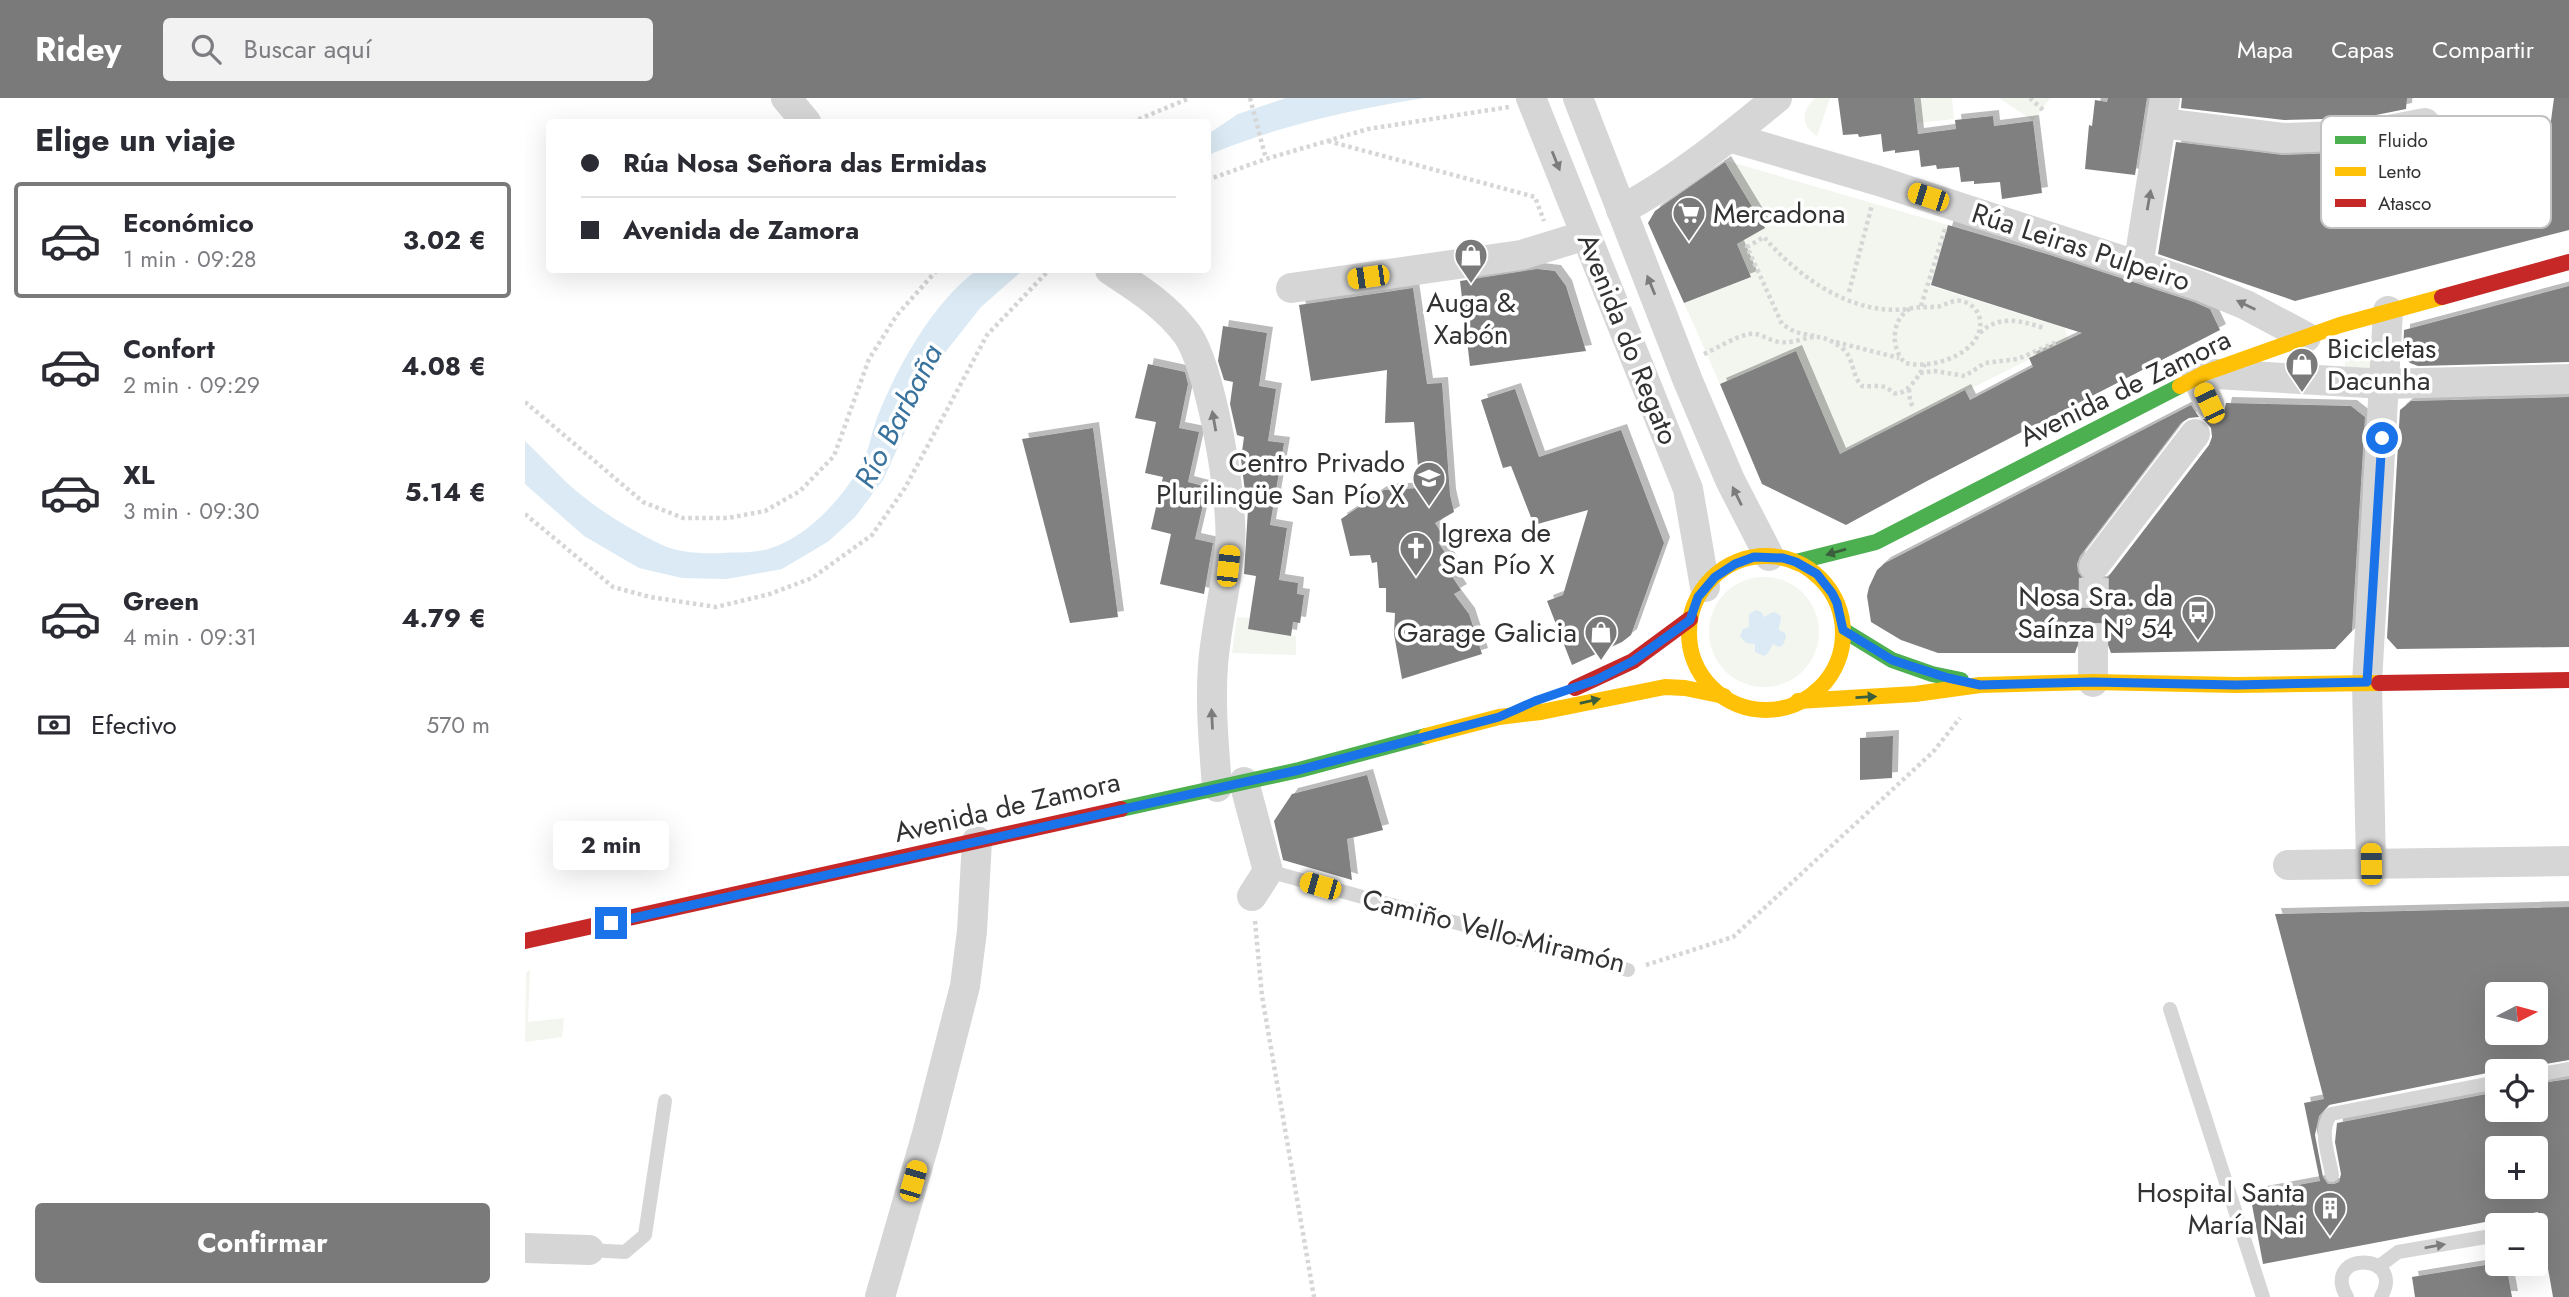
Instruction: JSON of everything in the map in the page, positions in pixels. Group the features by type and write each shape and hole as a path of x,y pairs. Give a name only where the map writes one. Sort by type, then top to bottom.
{"street":[{"path":"786,98 804,119"},
{"name":"Avenida do Regato","path":"1578,98 1730,480 1783,559"},
{"path":"1621,210 1659,190 1777,98"},
{"name":"Avenida do Regato","path":"1526,102 1586,235 1688,489 1705,586"},
{"path":"2138,267 2164,110 2283,138 2321,137"},
{"name":"Rúa Leiras Pulpeiro","path":"1729,137 1879,181 2225,296 2307,337"},
{"path":"1291,289 1521,255 1586,235"},
{"name":"Avenida de Zamora","path":"1783,559 1876,542 2307,337 2388,311 2569,262"},
{"path":"1115,273 1154,299 1188,336 1199,357 1213,412 1232,526 1215,645 1212,688 1231,784 1268,871 1252,896"},
{"path":"2371,864 2367,682 2388,311"},
{"path":"2204,384 2385,384 2569,379"},
{"path":"2094,566 2195,434"},
{"path":"1862,564 1876,542"},
{"path":"1798,701 1828,678 1840,655 1843,630 1837,603 1817,574 1783,559 1754,557 1735,564 1705,586 1698,597 1690,620 1689,645 1698,669 1714,689 1748,707 1761,709 1774,709 1798,701 1915,694 2093,668 2236,685 2569,680"},
{"path":"1837,603 1849,584"},
{"name":"Avenida de Zamora","path":"525,941 1299,770 1499,717 1617,670 1690,620"},
{"path":"1843,630 1892,660 1940,676 1980,685"},
{"name":"Avenida de Zamora","path":"1499,717 1541,712 1665,687 1724,696"},
{"path":"880,1297 927,1134 965,986 972,931 977,841"},
{"path":"2288,864 2569,861"},
{"path":"525,1248 589,1250"}],"lane":[{"name":"Camiño Vello-Miramón","path":"1268,871 1628,970"},
{"path":"2170,1009 2263,1297"},
{"path":"2548,1073 2569,1069"},
{"path":"2332,1175 2325,1136 2325,1121 2331,1114 2485,1084"},
{"path":"589,1250 625,1252 645,1235 665,1101"},
{"path":"2378,1267 2398,1252 2485,1237"},
{"path":"2347,1297 2342,1282 2348,1260 2367,1261 2378,1267 2384,1274 2385,1281 2382,1296"}],"path":[{"path":"1139,119 1190,98"},
{"path":"1250,98 1266,159"},
{"path":"2030,98 2043,110"},
{"path":"1211,179 1266,159 1368,129 1526,102"},
{"path":"1328,141 1535,197 1553,245"},
{"path":"1849,292 1879,181"},
{"path":"1921,306 1952,205"},
{"path":"1900,358 1795,332 1782,324 1747,247 1763,237 1793,266 1835,294 1872,306 1939,307 1950,301 1967,302 1981,319 1980,334"},
{"path":"525,402 643,502 683,518 728,518 765,511 800,491 834,456 869,359 897,315 934,273"},
{"path":"525,514 613,587 650,597 716,607 770,594 812,578 871,536 905,488 987,335 1046,273"},
{"path":"1911,308 1902,314 1896,328 1895,349 1905,363 1925,364 1965,351 1989,325 2002,320 2025,322 2044,328"},
{"path":"1682,364 1748,334 1759,334 1770,340 1784,342 1814,336"},
{"path":"1828,340 1842,348 1850,358 1858,382 1862,386 1883,386 1896,393 1904,393 1925,364"},
{"path":"1920,373 1935,371 1965,376 1985,363 2018,359 2059,341"},
{"path":"1909,388 1913,407"},
{"name":"Camiño Vello-Miramón","path":"1628,970 1733,937 1933,752 1964,714"},
{"path":"1252,896 1262,996 1314,1297"}],"shaded area":[{"path":"1815,98 1830,98 1817,136 1808,128 1805,118 1807,108"},
{"path":"1914,98 1952,98 1954,119 1917,123"},
{"path":"1999,98 2050,98 2033,121"},
{"path":"1724,160 1948,225 1931,286 2065,328 2068,340 1840,454 1796,352 1720,384 1684,303 1751,277 1737,244 1764,228"},
{"path":"2375,343 2381,367 2349,371 2345,367 2344,348"},
{"path":"1764,577 1785,581 1803,593 1815,611 1819,632 1815,653 1803,671 1785,683 1764,687 1743,683 1725,671 1713,653 1709,632 1713,611 1725,593 1743,581"},
{"path":"1237,617 1249,618 1248,629 1296,636 1296,655 1232,653"},
{"path":"530,970 528,1022 564,1018 562,1037 525,1042 526,973"}],"water":[{"path":"1286,98 1424,98 1314,120 1211,154 1211,132 1238,114"},
{"name":"Río Barbaña","path":"973,273 1020,273 981,307 947,350 921,397 883,480 855,517 829,541 782,569 727,579 682,578 639,568 584,536 525,484 525,441 573,489 596,507 667,547 714,553 754,552 775,547 807,529 846,488 864,459 885,398 906,357 931,317"},
{"path":"1756,610 1764,617 1773,612 1780,615 1779,630 1785,633 1786,637 1783,645 1779,647 1773,644 1764,656 1755,652 1755,644 1746,643 1740,636 1743,629 1749,627 1749,614"}],"building":[{"path":"1838,98 1914,98 1918,134 1956,129 1955,120 1993,116 1994,126 2033,121 2042,193 2002,199 2000,182 1961,182 1959,167 1921,167 1919,150 1883,152 1881,134 1859,137 1858,134 1843,135"},
{"path":"2108,98 2147,98 2135,175 2085,169 2089,125 2092,126 2095,100 2107,102"},
{"path":"2182,98 2407,98 2406,109 2371,116 2321,116 2321,119 2284,120 2181,108"},
{"path":"2554,98 2569,98 2569,230 2295,301 2158,254 2176,142 2283,155 2321,154 2321,228 2551,228 2551,120"},
{"path":"1725,162 1765,228 1737,244 1751,277 1684,303 1648,223 1655,211"},
{"path":"1948,225 2194,302 2210,309 2220,330 1846,525 1762,484 1720,384 1796,351 1840,454 1965,390 1970,400 2033,367 2029,358 2082,333 1931,285"},
{"path":"1537,269 1555,271 1566,286 1586,351 1470,366 1460,281"},
{"path":"2569,286 2569,362 2418,366 2403,356 2404,330"},
{"path":"1413,288 1427,384 1442,383 1450,495 1454,512 1435,523 1445,539 1438,542 1453,565 1447,569 1461,590 1454,594 1469,614 1482,654 1402,679 1394,634 1395,613 1386,612 1386,588 1379,588 1377,562 1372,563 1370,555 1350,556 1341,519 1384,490 1420,488 1414,422 1385,423 1387,370 1311,381 1299,305"},
{"path":"1223,326 1267,333 1259,386 1276,389 1268,441 1284,443 1270,525 1287,528 1279,580 1298,583 1297,594 1304,595 1300,623 1293,622 1291,636 1248,629 1256,576 1244,574 1249,493 1245,492 1241,459 1244,437 1237,435 1230,404 1233,382 1224,380 1218,361"},
{"path":"1148,364 1185,372 1188,384 1179,428 1199,432 1188,482 1207,487 1195,539 1213,543 1204,594 1160,584 1171,534 1151,529 1163,477 1145,473 1156,422 1135,418"},
{"path":"1515,389 1539,457 1621,430 1664,543 1631,635 1622,642 1572,665 1547,601 1563,595 1588,510 1534,525 1511,466 1503,468 1481,400"},
{"path":"2569,397 2569,647 2397,649 2387,638 2400,410 2411,401"},
{"path":"2226,403 2351,406 2365,417 2352,631 2335,649 2111,653 2102,638 2092,636 2078,644 2075,653 1938,653 1901,640 1871,622 1867,596 1869,587 1877,570 1885,563 2191,405 2199,417 2189,418 2181,423 2080,556 2078,572 2083,579 2091,583 2101,582 2108,577 2209,445 2211,428 2203,419 2217,419 2224,412"},
{"path":"1093,428 1118,617 1070,623 1022,439"},
{"path":"1893,736 1892,778 1860,780 1860,738"},
{"path":"1367,775 1383,830 1347,839 1352,880 1283,860 1274,821 1292,794"},
{"path":"2569,907 2569,1060 2548,1064 2548,1059 2485,1059 2485,1073 2329,1105 2319,1116 2315,1135 2323,1177 2328,1184 2334,1184 2339,1182 2341,1174 2335,1142 2337,1123 2485,1094 2485,1122 2548,1122 2548,1082 2569,1079 2569,1297 2553,1297 2548,1269 2548,1213 2485,1213 2485,1222 2263,1264 2250,1194 2320,1181 2304,1103 2324,1099 2275,914"},
{"path":"2485,1265 2485,1276 2508,1276 2512,1297 2415,1297 2412,1277"}],"tunnel":[{"path":"2093,653 2094,566"}],"traffic: fast":[{"path":"1796,562 1876,542 2180,386"},
{"path":"1843,630 1892,660 1932,674 1961,680"},
{"path":"1121,809 1299,770 1426,736"}],"traffic: slow":[{"path":"2180,386 2205,373 2340,325 2442,297"},
{"path":"1766,556 1795,562 1820,579 1837,604 1843,633 1837,662 1820,687 1795,704 1766,710 1737,704 1712,687 1695,662 1689,633 1695,604 1712,579 1737,562 1766,556"},
{"path":"1798,701 1915,694 1980,685 2093,682 2236,685 2379,683"},
{"path":"1426,736 1499,717 1541,712 1665,687 1724,696"}],"traffic: jam":[{"path":"2442,297 2569,262"},
{"path":"1575,688 1633,661 1690,619"},
{"path":"2379,683 2569,680"},
{"path":"525,941 1121,809"}],"place":[{"name":"Mercadona","path":"1689,243"},
{"name":"Auga & Xabón","path":"1471,285"},
{"name":"Bicicletas Dacunha","path":"2302,394"},
{"name":"Centro Privado Plurilingüe San Pío X","path":"1429,508"},
{"name":"Igrexa de San Pío X","path":"1416,578"},
{"name":"Nosa Sra. da Saínza Nº 54","path":"2198,642"},
{"name":"Garage Galicia","path":"1601,662"},
{"name":"Hospital Santa María Nai","path":"2330,1238"}],"route":[{"path":"611,923 1299,770 1499,717 1535,701 1596,680 1633,661 1690,620 1698,597 1715,577 1740,561 1754,557 1783,558 1817,574 1837,603 1843,630 1884,656 1919,670 1980,685 2093,682 2236,685 2367,682 2382,438"}]}
